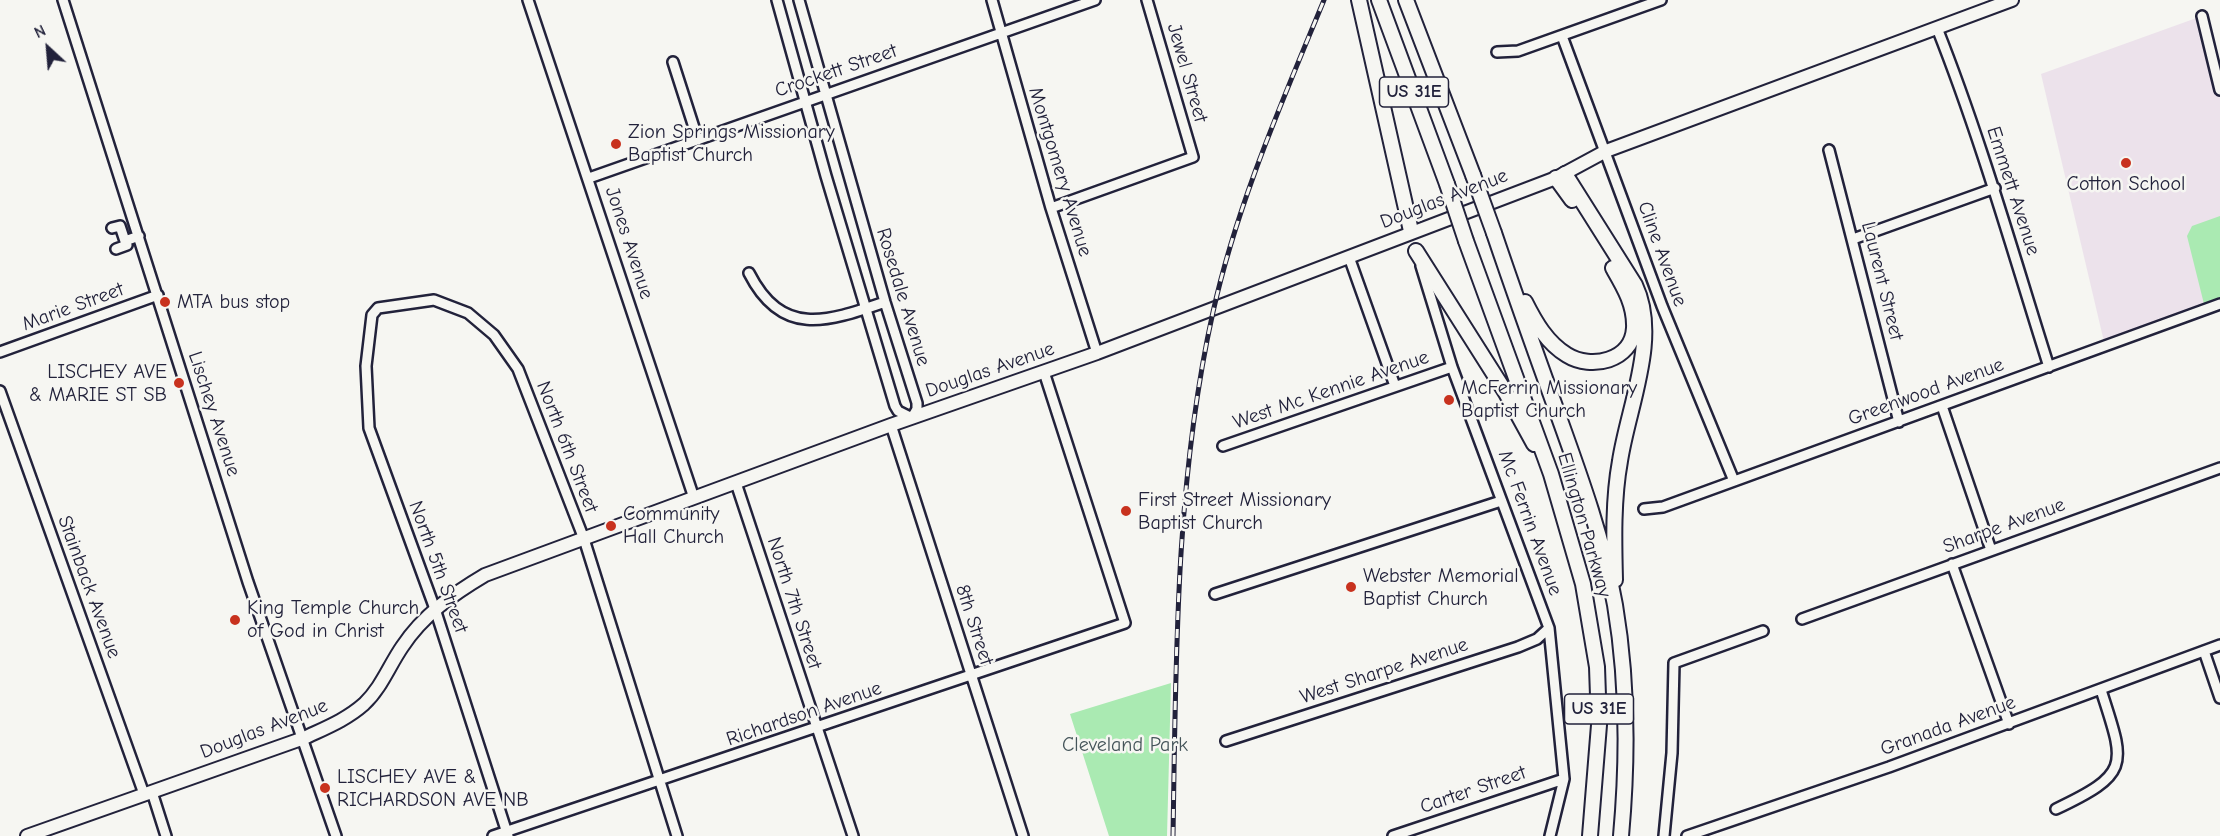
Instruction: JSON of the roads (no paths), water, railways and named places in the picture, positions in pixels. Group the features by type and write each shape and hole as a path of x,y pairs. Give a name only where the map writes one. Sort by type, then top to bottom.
{"highway":[{"path":"1359,0 1411,231"},
{"name":"Ellington Parkway","path":"1379,0 1551,474 1583,584 1597,667 1599,725 1590,836"},
{"name":"Ellington Parkway","path":"1406,0 1494,233 1595,525 1615,603 1626,712 1621,836"},
{"path":"1503,259 1538,327 1567,356 1596,364 1608,361 1629,344 1634,330 1633,311 1627,291 1560,176"},
{"path":"1560,176 1635,285 1640,296 1643,317 1643,352 1619,462 1614,533 1615,603"},
{"path":"1416,251 1506,393 1551,474"}],"main road":[{"name":"Douglas Avenue","path":"27,836 304,738 339,722 365,703 416,626 459,590 485,576 891,425 1097,353 1411,231 1560,176 1606,152 2012,0"},
{"name":"Mc Ferrin Avenue","path":"1411,231 1416,251"}],"street":[{"name":"Lischey Avenue","path":"63,0 252,591 336,836"},
{"name":"Jones Avenue","path":"528,0 694,498"},
{"name":"Rosedale Avenue","path":"777,0 896,406 898,411 912,418 918,408 917,403 885,302 799,0"},
{"name":"Montgomery Avenue","path":"992,0 1051,208 1097,353"},
{"name":"Crockett Street","path":"589,178 1095,0"},
{"name":"Jewel Street","path":"1051,208 1193,157 1147,0"},
{"path":"1497,52 1518,51 1661,0"},
{"path":"2202,16 2220,90"},
{"name":"Emmett Avenue","path":"1937,28 1995,188 2049,367"},
{"name":"Cline Avenue","path":"1562,36 1662,306 1734,481"},
{"path":"673,62 698,140"},
{"name":"Laurent Street","path":"1829,150 1899,422"},
{"path":"1853,239 1995,188"},
{"path":"112,228 120,226 121,238 127,245 116,249"},
{"path":"121,238 139,236"},
{"name":"Mc Ferrin Avenue","path":"1416,251 1452,367 1549,628 1564,779 1550,836"},
{"path":"1349,257 1395,386"},
{"path":"749,273 764,299 797,319 818,321 885,302"},
{"name":"Marie Street","path":"0,352 158,295"},
{"name":"North 6th Street","path":"378,308 434,300 468,313 494,335 518,369 584,539 677,836"},
{"name":"Greenwood Avenue","path":"1644,509 1663,507 2220,304"},
{"name":"North 5th Street","path":"378,308 372,315 366,366 369,428 435,609 507,834"},
{"name":"West Mc Kennie Avenue","path":"1223,446 1452,367"},
{"name":"Richardson Avenue","path":"493,836 507,834 1125,623 1044,372"},
{"name":"Stainback Avenue","path":"0,392 148,793 166,836"},
{"path":"1942,406 1991,550"},
{"name":"8th Street","path":"891,425 1023,836"},
{"name":"Sharpe Avenue","path":"1802,619 2220,468"},
{"name":"North 7th Street","path":"736,483 853,836"},
{"path":"1215,594 1501,501"},
{"path":"1952,564 2009,724"},
{"name":"West Sharpe Avenue","path":"1226,741 1518,647 1537,639 1549,628"},
{"path":"1665,836 1672,753 1674,663 1762,631"},
{"name":"Granada Avenue","path":"1687,836 2009,724 2220,645"},
{"path":"2204,651 2220,698"},
{"path":"2056,809 2096,790 2116,766 2119,754 2117,737 2101,690"},
{"name":"Carter Street","path":"1393,836 1564,779"}],"railway":[{"path":"1173,836 1180,572 1184,507 1200,376 1213,312 1235,232 1262,154 1324,0"}],"place":[{"name":"Zion Springs Missionary Baptist Church","path":"616,144"},
{"name":"Cotton School","path":"2126,163"},
{"name":"MTA bus stop","path":"165,302"},
{"name":"LISCHEY AVE & MARIE ST SB","path":"179,383"},
{"name":"McFerrin Missionary Baptist Church","path":"1449,400"},
{"name":"First Street Missionary Baptist Church","path":"1126,511"},
{"name":"Community Hall Church","path":"611,526"},
{"name":"Webster Memorial Baptist Church","path":"1351,587"},
{"name":"King Temple Church of God in Christ","path":"235,620"},
{"name":"LISCHEY AVE & RICHARDSON AVE NB","path":"325,788"}],"park label":[{"name":"Cleveland Park","path":"1125,745"}]}
